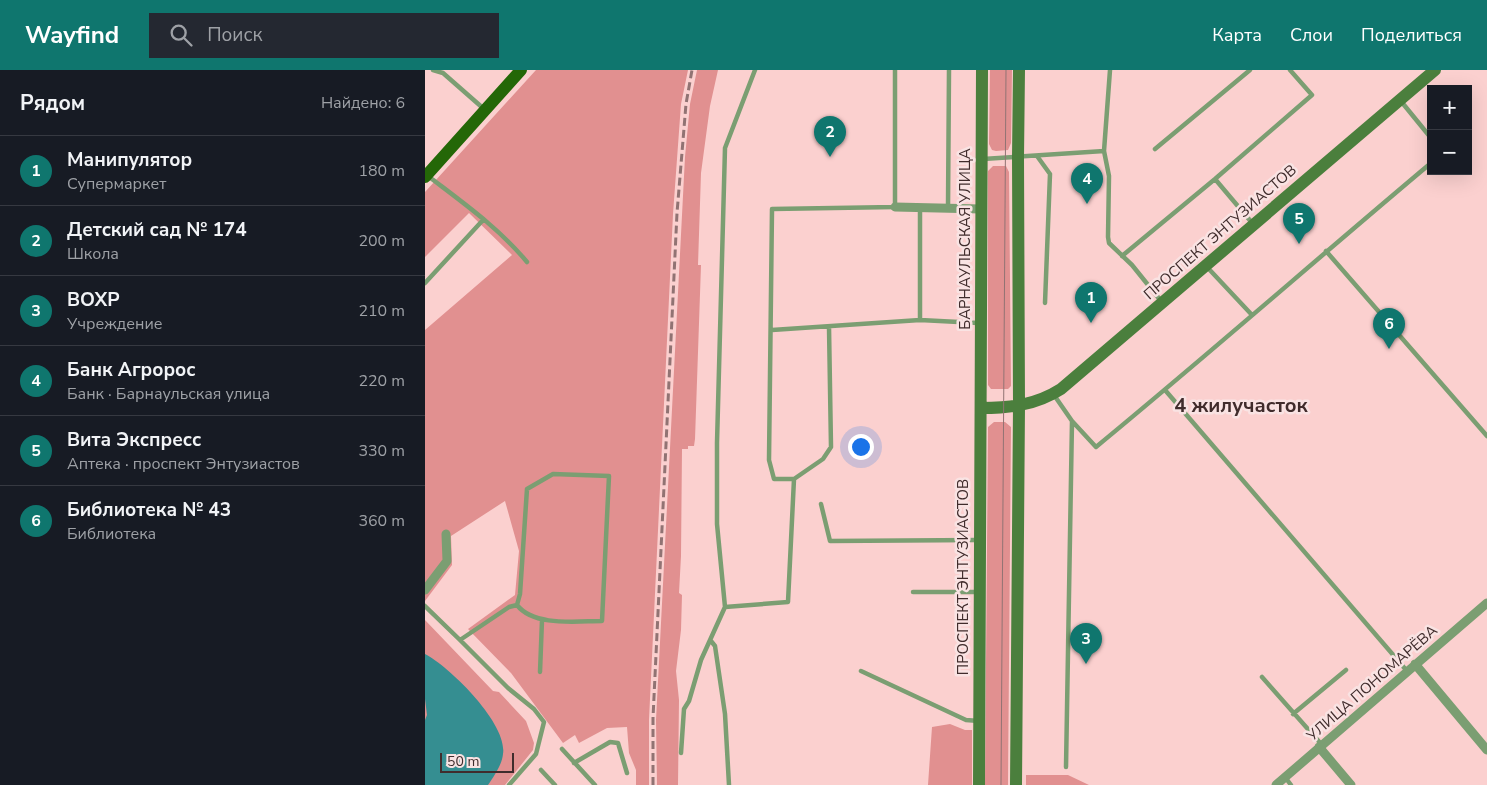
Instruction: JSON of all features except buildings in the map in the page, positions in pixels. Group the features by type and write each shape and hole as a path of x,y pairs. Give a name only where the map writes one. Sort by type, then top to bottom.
{"main road":[{"name":"БАРНАУЛЬСКАЯ УЛИЦА","path":"981,408 982,70"},
{"path":"1016,785 1019,70"},
{"name":"ПРОСПЕКТ ЭНТУЗИАСТОВ","path":"979,785 981,408 1019,406 1053,394 1207,266 1435,70"},
{"path":"426,176 520,71"}],"street":[{"path":"895,207 981,209"},
{"path":"425,590 447,561 447,534"},
{"name":"УЛИЦА ПОНОМАРЁВА","path":"1276,785 1487,603"},
{"path":"1415,664 1487,750"},
{"path":"1320,746 1351,785"}],"lane":[{"path":"433,70 443,73 485,110"},
{"path":"681,753 684,709 689,701 701,660 725,607 717,524 717,443 725,148 755,70"},
{"path":"829,327 831,447 823,459 794,479 774,479 769,460 772,209 895,207 895,70"},
{"path":"948,208 949,70"},
{"path":"1110,70 1104,150 1109,176 1109,242 1163,303"},
{"path":"1155,149 1250,70"},
{"path":"1122,256 1215,179 1311,95 1289,70"},
{"path":"1400,100 1427,133"},
{"path":"982,159 1104,150"},
{"path":"1037,156 1051,174 1045,303"},
{"path":"1053,394 1072,421 1096,447 1427,166"},
{"path":"426,176 483,220 516,249 527,262"},
{"path":"1215,179 1254,225"},
{"path":"920,208 920,320"},
{"path":"425,282 483,220"},
{"path":"1325,251 1487,436"},
{"path":"1207,266 1252,315"},
{"path":"772,330 920,320 980,323"},
{"path":"1165,390 1407,671"},
{"path":"1066,767 1072,421"},
{"path":"553,474 609,476 603,622 542,620 523,612 517,605 520,594 527,489 553,474"},
{"path":"725,607 788,602 794,479"},
{"path":"821,504 830,541 979,540"},
{"path":"913,592 979,592"},
{"path":"460,640 509,607 517,605"},
{"path":"425,606 508,688 534,709 544,722 537,754 509,785"},
{"path":"540,672 542,620"},
{"path":"711,641 715,646 725,714 729,785"},
{"path":"1293,714 1346,670"},
{"path":"861,671 966,720 979,721"},
{"path":"1262,677 1320,746"},
{"path":"574,763 610,742 618,743 627,772"},
{"path":"562,749 595,785"},
{"path":"541,770 555,785"},
{"path":"1285,778 1291,785"}],"shaded area":[{"path":"536,70 688,70 681,104 673,214 649,720 649,785 636,785 636,770 629,753 627,727 607,728 579,743 575,735 563,743 511,673 468,629 515,595 519,551 505,501 451,536 452,565 425,601 425,330 512,255 469,213 425,257 425,192"},
{"path":"697,70 718,70 710,106 701,173 698,265 701,265 695,439 694,446 682,449 679,593 682,595 681,630 676,671 679,700 678,785 657,785 656,720 685,157 690,104"},
{"path":"990,70 1012,70 1011,143 1008,150 992,150 989,144"},
{"path":"993,166 1006,166 1009,172 1011,386 1008,389 991,389 988,385 988,171"},
{"path":"994,422 1005,422 1011,427 1008,785 985,785 988,427"},
{"path":"425,620 493,691 499,692 526,721 534,743 533,750 505,785 425,785"},
{"path":"950,724 965,730 972,730 972,785 928,785 932,727"},
{"path":"1026,775 1068,775 1089,785 1026,785"}],"water":[{"path":"425,654 462,683 487,713 496,728 502,742 503,754 499,766 488,785 425,785 425,720 427,715"}],"tram line":[{"path":"1001,785 1006,70"}],"railway":[{"path":"653,785 653,718 677,213 686,104 692,70"}],"place":[{"name":"Детский сад № 174","path":"830,157"},
{"name":"Банк Агророс","path":"1087,204"},
{"name":"Вита Экспресс","path":"1299,244"},
{"name":"Манипулятор","path":"1091,323"},
{"name":"Библиотека № 43","path":"1389,349"},
{"name":"ВОХР","path":"1086,664"}],"district":[{"name":"4 жилучасток","path":"1241,405"}]}
